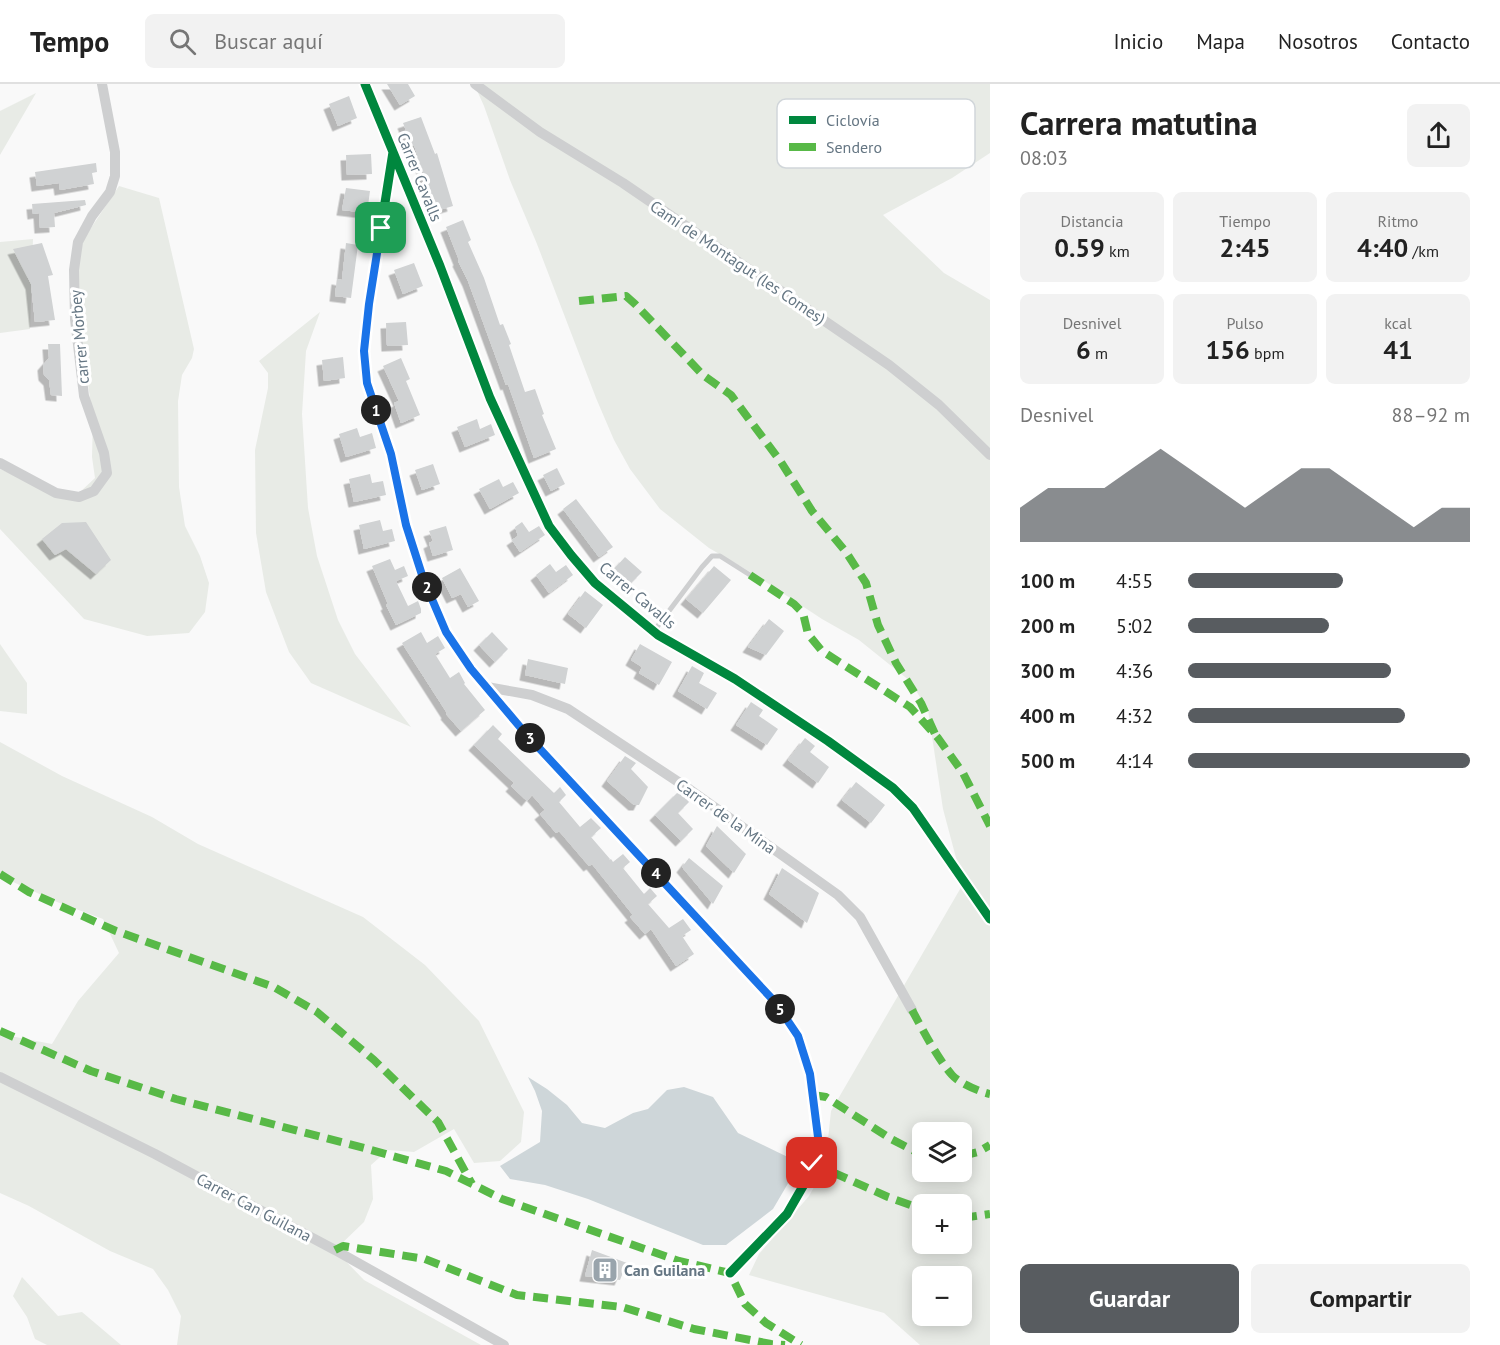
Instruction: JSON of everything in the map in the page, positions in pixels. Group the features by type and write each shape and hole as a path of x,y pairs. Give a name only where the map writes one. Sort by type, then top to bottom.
{"street":[{"name":"carrer Morbey","path":"0,463 56,493 79,497 94,490 107,473 104,453 84,396 75,319 74,270 78,242 92,216 110,192 115,176 115,152 102,84"},
{"name":"Carrer Cavalls","path":"365,84 440,266 490,398 549,526 595,583 654,632 735,679 893,788 913,808 990,919"},
{"name":"Camí de Montagut (les Comes)","path":"475,84 540,132 623,183 889,365 939,405 990,455"},
{"path":"393,152 369,304 364,351 367,383 391,454 406,525 423,578 446,632 471,669 526,734 775,1002 798,1036 810,1074 818,1137 810,1174 787,1214 730,1273"},
{"name":"Carrer de la Mina","path":"486,687 532,695 568,708 838,895 860,917 912,1010"},
{"name":"Carrer Can Guilana","path":"0,1077 155,1154 335,1250 504,1345"}],"lane":[{"path":"654,632 712,556 720,556 750,576"}],"shaded area":[{"path":"474,84 990,84 990,153 975,163 975,99 777,99 777,168 967,168 883,215 944,273 990,300 990,1345 920,1345 884,1313 749,1275 759,1254 809,1196 825,1168 831,1111 963,884 943,809 928,710 910,681 859,640 709,548 660,509 630,469 614,440"},
{"path":"36,93 0,155 0,111"},
{"path":"119,186 159,198 194,349 192,358 182,375 178,401 179,487 185,526 200,556 209,583 205,612 189,633 147,636 84,619 0,529 0,469 56,492 79,493 95,478 92,457 93,418 79,324 79,246"},
{"path":"33,239 30,329 0,333 0,242"},
{"path":"320,312 306,351 302,414 308,508 317,556 338,620 355,654 411,727 311,683 289,652 266,592 256,533 255,450 268,388 268,373 259,361"},
{"path":"0,644 27,683 27,714 0,711"},
{"path":"0,742 62,776 152,817 198,844 363,917 425,965 479,1021 524,1112 521,1142 500,1161 474,1163 454,1129 414,1152 388,1150 371,1165 373,1199 364,1222 335,1250 364,1280 481,1345 177,1345 181,1316 168,1290 153,1269 110,1251 29,1206 0,1193 0,1034 52,1044 78,1001 119,953 103,919 57,902 0,876"},
{"path":"528,1077 567,1105 582,1123 605,1128 633,1113 648,1109 667,1090 684,1087 713,1097 738,1133 800,1163 773,1209 726,1245 703,1245 588,1199 545,1185 510,1179 500,1166 540,1142 542,1111"},
{"path":"22,1277 58,1316 82,1312 121,1345 47,1345 35,1339 27,1317 13,1296"}],"building":[{"path":"387,84 408,84 415,96 400,105"},
{"path":"349,96 357,118 338,126 329,104"},
{"path":"421,117 435,154 437,153 453,206 436,211 414,145 412,146 403,123"},
{"path":"371,154 372,174 347,175 346,155"},
{"path":"96,163 97,172 92,173 94,184 60,190 59,183 37,186 35,172"},
{"path":"346,188 370,191 367,213 342,210"},
{"path":"85,200 86,205 54,213 55,227 40,228 39,213 33,214 32,204"},
{"path":"463,220 471,240 468,242 484,278 500,325 503,324 511,344 509,345 525,392 535,389 544,414 542,415 556,449 534,458 508,384 506,385 446,227"},
{"path":"42,243 53,275 48,276 55,320 35,322 31,284 13,249"},
{"path":"346,243 358,245 351,298 335,296 337,279 342,280"},
{"path":"414,263 423,286 403,294 394,270"},
{"path":"406,322 408,345 387,346 386,323"},
{"path":"48,344 60,344 62,396 51,395 49,380 44,375 43,365 49,358"},
{"path":"343,357 345,378 324,381 322,360"},
{"path":"401,358 410,379 406,381 420,415 401,423 394,403 399,401 383,366"},
{"path":"477,419 480,429 491,424 495,435 465,447 457,427"},
{"path":"357,428 360,437 372,433 376,448 346,457 339,434"},
{"path":"433,464 440,484 422,490 415,470"},
{"path":"557,468 565,484 551,491 543,475"},
{"path":"370,474 372,483 383,481 386,495 354,502 349,479"},
{"path":"499,479 503,487 513,482 519,493 490,509 479,489"},
{"path":"576,499 613,547 599,557 563,509"},
{"path":"380,520 383,531 392,529 395,541 364,549 359,525"},
{"path":"86,522 111,560 96,574 66,549 55,555 42,539 62,523"},
{"path":"522,522 529,532 539,526 545,535 520,552 512,540 518,536 515,527"},
{"path":"446,526 453,550 433,556 429,543 433,541 429,531"},
{"path":"625,557 642,572 629,585 613,570"},
{"path":"390,559 395,570 404,566 408,576 396,581 408,606 418,601 421,609 421,613 396,625 372,566"},
{"path":"550,564 556,572 566,565 573,575 549,593 536,575"},
{"path":"714,566 731,580 703,613 686,599"},
{"path":"460,568 479,601 468,607 461,594 452,598 442,578"},
{"path":"585,591 603,605 586,628 568,614"},
{"path":"769,619 784,631 766,655 748,647"},
{"path":"421,632 427,643 438,636 445,648 435,654 450,678 459,672 464,684 485,710 461,731 446,714 402,643"},
{"path":"492,632 508,649 495,662 479,645"},
{"path":"640,644 672,662 659,685 639,673 642,667 631,660"},
{"path":"528,659 568,668 565,684 525,675"},
{"path":"692,666 704,673 699,683 717,693 707,709 678,691"},
{"path":"751,702 763,710 759,716 778,729 767,745 736,725"},
{"path":"493,725 502,734 498,739 554,793 560,787 566,795 559,802 580,827 591,818 601,828 591,837 609,860 613,862 623,854 630,862 623,868 644,894 650,888 657,896 648,904 669,928 683,919 691,930 682,936 694,954 676,966 651,929 645,934 630,917 633,915 592,864 589,866 559,831 556,833 540,814 545,810 532,795 527,801 511,786 514,783 474,745"},
{"path":"805,738 815,746 810,752 829,767 818,783 788,760"},
{"path":"625,756 636,763 631,769 648,787 639,805 634,805 607,781"},
{"path":"856,782 885,805 871,823 842,800"},
{"path":"679,791 689,802 678,813 693,829 681,841 655,815"},
{"path":"717,826 746,854 734,873 706,846"},
{"path":"689,858 723,886 713,904 682,867"},
{"path":"782,868 819,893 807,923 769,894"},
{"name":"Can Guilana","path":"592,1250 627,1263 620,1280 585,1276"}],"marked path":[{"path":"579,301 626,296 703,375 731,395 781,462 812,511 846,552 866,583 878,625 896,663 921,703 935,734"},
{"path":"750,575 794,604 803,613 808,634 822,651 910,707 938,738 963,773 990,826"},
{"path":"0,874 29,892 116,931 274,987 317,1012 374,1060 438,1122 472,1184"},
{"path":"912,1010 935,1052 952,1075 970,1087 990,1094"},
{"path":"0,1031 91,1071 176,1099 446,1171 502,1199 679,1261 730,1273 745,1304 766,1323 801,1345"},
{"path":"813,1095 826,1097 912,1150"},
{"path":"972,1154 990,1145"},
{"path":"812,1163 912,1205"},
{"path":"972,1217 990,1214"},
{"path":"335,1250 343,1246 425,1259 517,1295 622,1307 694,1329 785,1345"}],"cycle path":[{"path":"365,84 440,266 490,398 549,526 595,583 658,635 735,679 893,788 913,808 990,919"},
{"path":"393,152 369,304 364,351 367,383 391,454 406,525 423,578 446,632 471,669 526,734 775,1002 798,1036 810,1074 818,1137 810,1174 787,1214 730,1273"}],"place":[{"name":"Can Guilana","path":"605,1270"}],"route":[{"path":"381,228 364,351 367,383 391,454 406,525 423,578 446,632 471,669 526,734 775,1002 798,1036 810,1074 818,1137 812,1163"}]}
